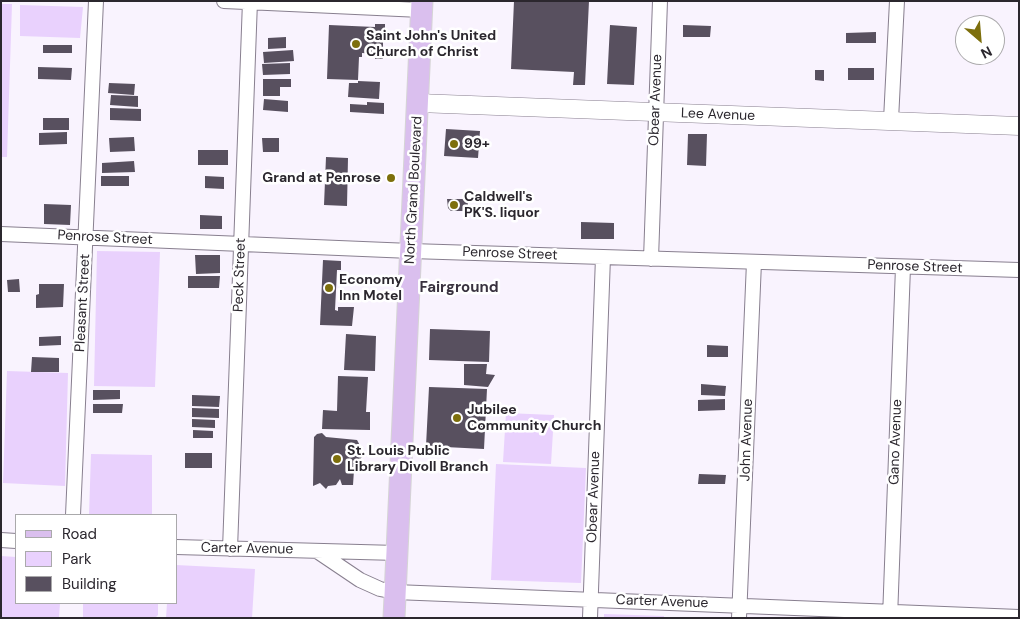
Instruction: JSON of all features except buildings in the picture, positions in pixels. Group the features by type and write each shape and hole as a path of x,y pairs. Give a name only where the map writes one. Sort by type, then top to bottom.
{"main road":[{"name":"North Grand Boulevard","path":"394,618 421,5"}],"street":[{"name":"Pleasant Street","path":"73,514 96,1"},
{"path":"224,1 421,5"},
{"name":"Obear Avenue","path":"651,258 660,1"},
{"path":"891,120 897,1"},
{"name":"Peck Street","path":"230,549 250,2"},
{"name":"Lee Avenue","path":"418,103 1019,126"},
{"name":"Penrose Street","path":"1,234 241,245 1019,270"},
{"name":"Obear Avenue","path":"590,618 602,257"},
{"name":"John Avenue","path":"740,611 754,262"},
{"name":"Gano Avenue","path":"890,615 903,267"},
{"path":"1,540 15,541"},
{"name":"Carter Avenue","path":"178,547 397,553"},
{"name":"Carter Avenue","path":"317,551 360,580 380,589 395,592 591,600 740,611 1019,617"}],"green space":[{"path":"1,4 12,4 7,157 1,157"},
{"path":"20,5 83,7 80,38 20,36"},
{"path":"97,251 160,252 155,387 94,386"},
{"path":"7,371 68,373 65,486 3,483"},
{"path":"506,413 554,415 551,464 503,462"},
{"path":"91,454 152,455 152,514 89,514"},
{"path":"496,464 586,468 581,583 491,580"},
{"path":"1,556 15,557 15,604 60,604 59,618 1,618"},
{"path":"178,565 255,569 252,618 166,618 167,604 178,604"},
{"path":"83,604 158,604 158,615 155,618 83,618"},
{"path":"604,614 664,616 664,618 604,618"}],"place":[{"name":"Saint John's United Church of Christ","path":"356,44"},
{"name":"99+","path":"454,144"},
{"name":"Grand at Penrose","path":"391,178"},
{"name":"Caldwell's PK'S. liquor","path":"454,205"},
{"name":"Economy Inn Motel","path":"329,288"},
{"name":"Jubilee Community Church","path":"457,418"},
{"name":"St. Louis Public Library Divoll Branch","path":"337,459"}],"district":[{"name":"Fairground","path":"459,288"}]}
